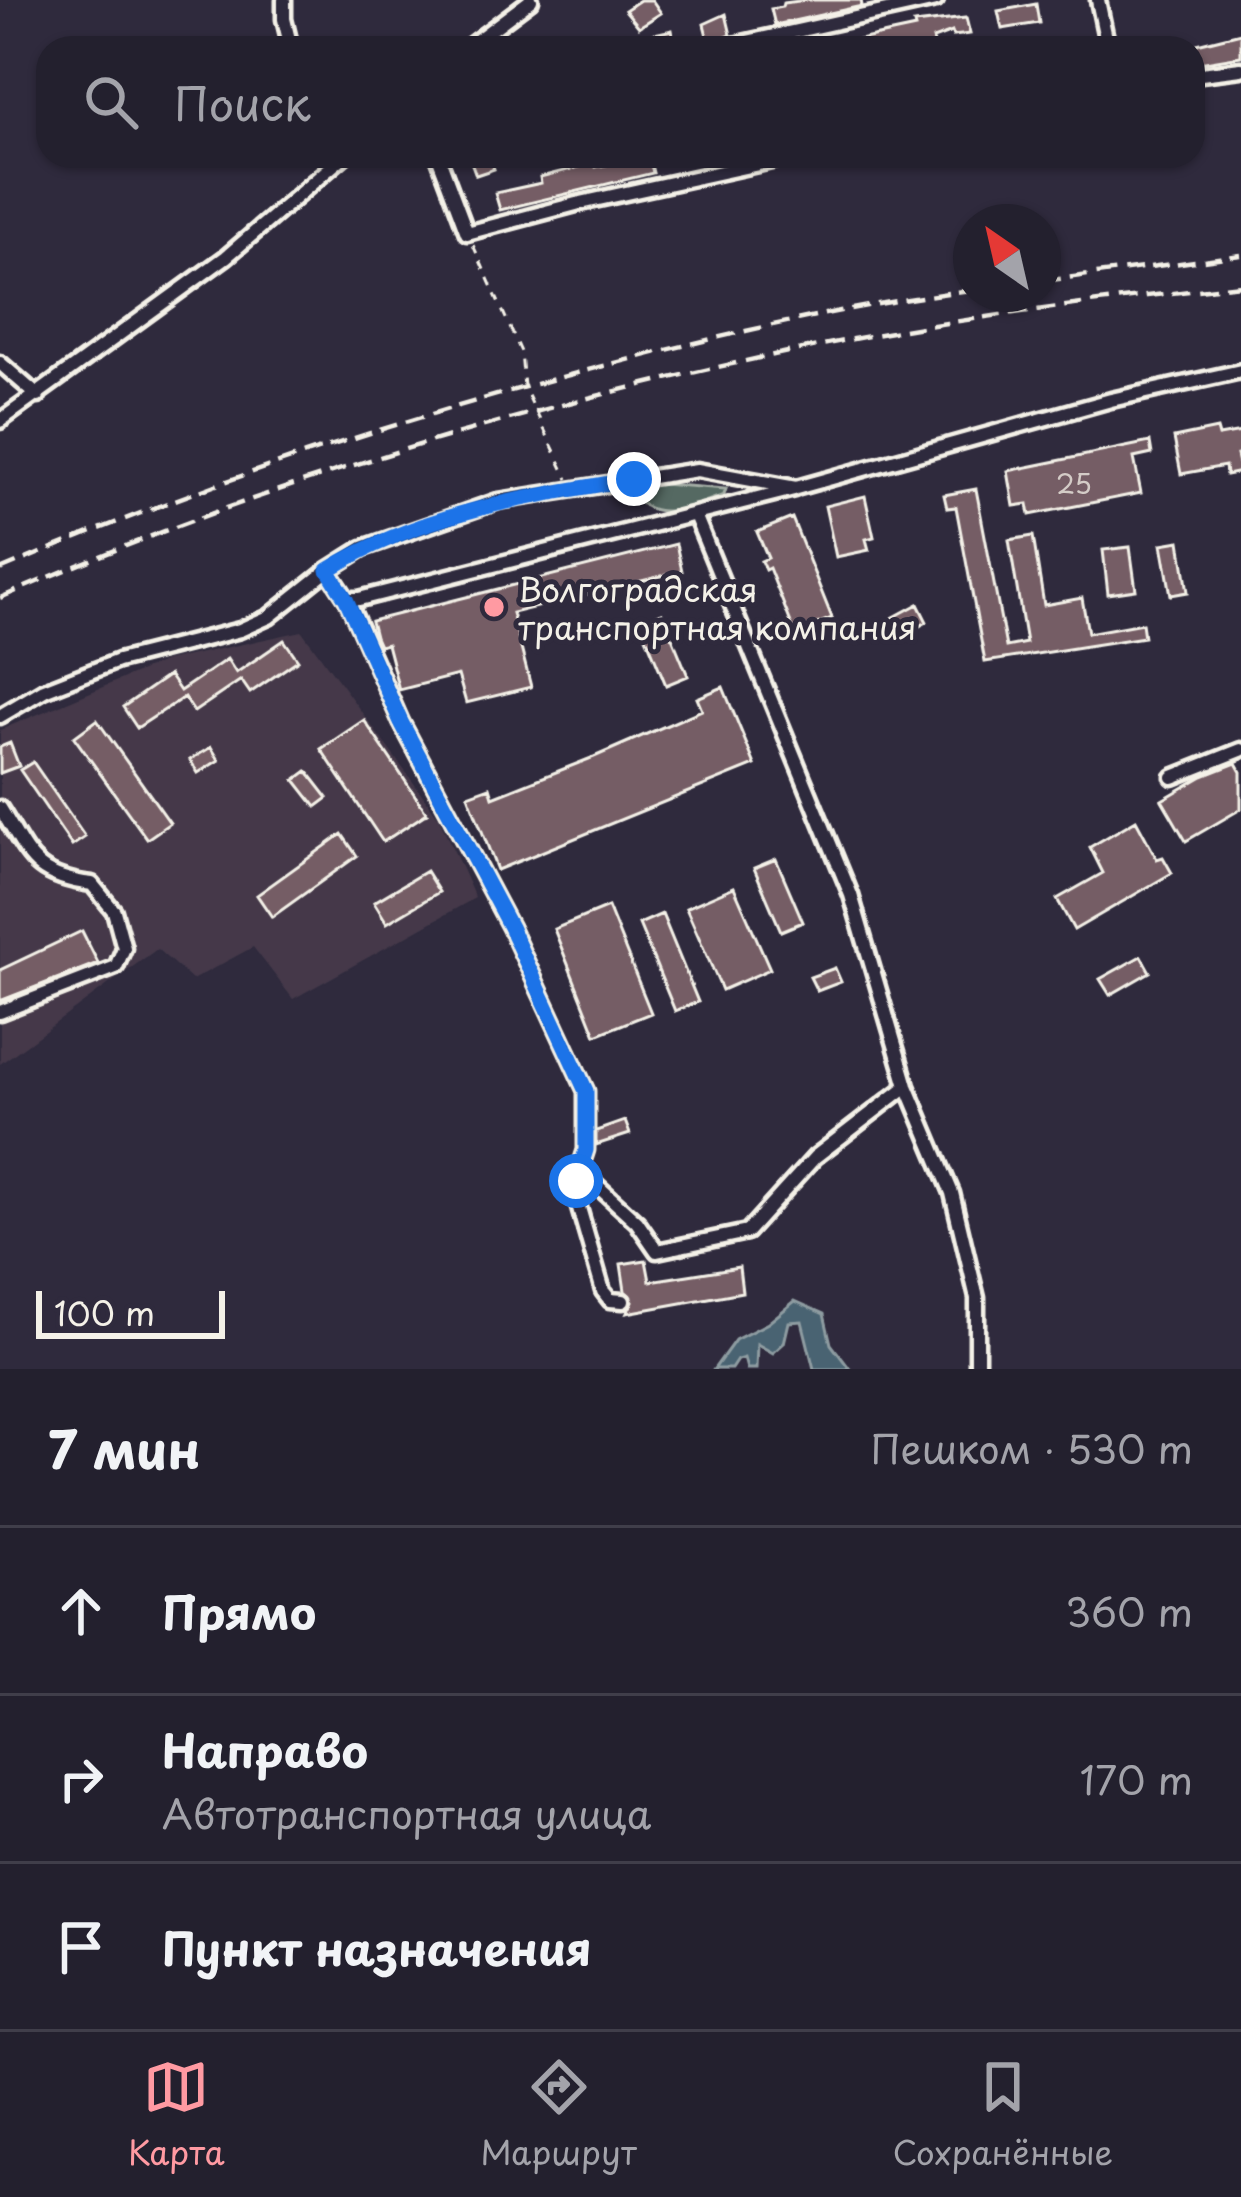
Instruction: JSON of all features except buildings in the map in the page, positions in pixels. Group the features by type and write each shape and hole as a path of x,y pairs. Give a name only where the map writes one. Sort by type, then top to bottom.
{"street":[{"path":"284,0 288,36"},
{"path":"483,36 531,0"},
{"path":"774,36 936,0"},
{"path":"1098,0 1106,36"},
{"path":"1205,74 1241,69"},
{"path":"0,421 226,257 330,168"},
{"path":"443,168 467,233 740,168"},
{"path":"0,363 38,396"},
{"path":"346,599 695,515 1133,394 1241,371"},
{"path":"0,716 44,690 118,661 240,631 269,617 363,548 498,501 697,470 796,488"},
{"path":"695,515 851,895 907,1086 952,1193 977,1298 977,1369"},
{"path":"328,570 346,599 401,722 510,927 586,1091 586,1150 577,1201 603,1291 610,1300 623,1300"},
{"path":"1173,777 1241,750"},
{"path":"0,808 33,860 55,879 92,884 114,911 124,948 116,967 0,1012"},
{"path":"580,1170 637,1222 656,1251 746,1232 815,1156 907,1086"}],"path":[{"path":"467,233 521,352 524,387 572,489"}],"shaded area":[{"path":"302,631 438,816 475,898 293,999 253,947 192,980 157,949 0,1064 0,730 165,661"}],"green space":[{"path":"661,484 726,489 724,495 698,504 660,511 638,501 629,489"}],"water":[{"path":"795,1301 824,1314 831,1344 850,1369 814,1369 802,1321 789,1322 784,1343 773,1353 757,1344 756,1369 747,1369 744,1358 731,1369 714,1369 735,1340 768,1323"}],"railway":[{"path":"1061,279 1241,255"},
{"path":"0,598 207,515 313,479 635,386 901,330 1241,285"},
{"path":"0,570 220,484 444,410 735,333 953,293"}],"place":[{"name":"Волгоградская транспортная компания","path":"494,607"}],"route":[{"path":"576,1181 586,1150 586,1091 510,927 401,722 346,599 328,570 363,548 498,501 634,479"}]}
